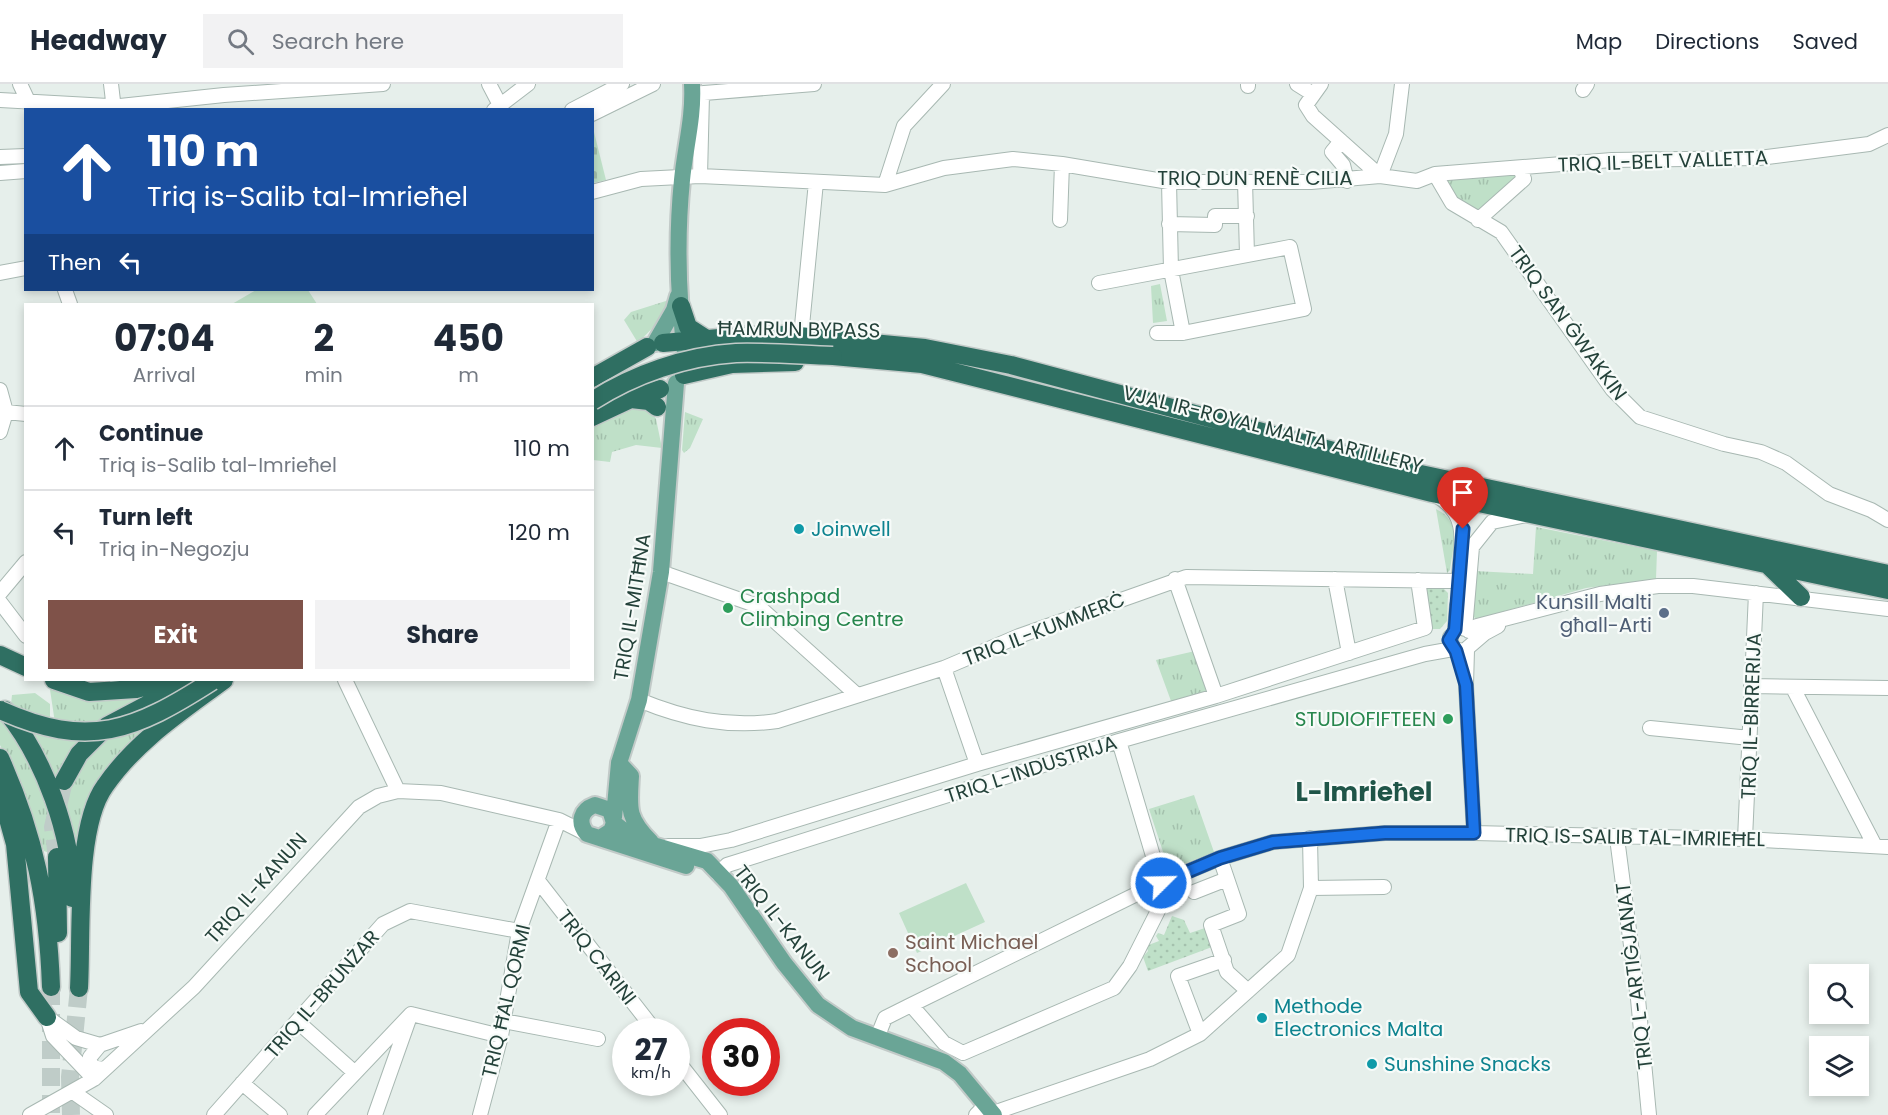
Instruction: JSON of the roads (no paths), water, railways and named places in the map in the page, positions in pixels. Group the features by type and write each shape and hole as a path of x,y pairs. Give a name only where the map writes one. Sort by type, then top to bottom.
{"highway":[{"path":"680,299 688,327 705,338"},
{"path":"594,377 655,344 705,338 801,336 925,348 1011,365"},
{"name":"ĦAMRUN BYPASS","path":"594,390 618,377 693,351 735,346 1011,365"},
{"name":"ĦAMRUN BYPASS","path":"594,400 612,388 661,368 696,359 735,353 832,352 922,364 1000,381"},
{"path":"594,416 629,399 639,398 664,383 732,364 789,361 922,371 1000,381"},
{"name":"VJAL IR-ROYAL MALTA ARTILLERY","path":"1011,365 1416,474 1888,574"},
{"name":"VJAL IR-ROYAL MALTA ARTILLERY","path":"1000,381 1432,493 1888,590"},
{"path":"1768,565 1801,597"},
{"path":"0,655 24,666"},
{"path":"57,681 89,692 136,689 166,681"},
{"path":"0,710 31,724 68,731 93,732 143,721 209,681"},
{"path":"64,781 79,754 107,726 209,681"},
{"path":"0,704 18,725 34,751 49,786 61,827 73,892 72,940 79,988 83,858 93,810 104,787 154,731 210,681"},
{"path":"0,758 21,804 38,865 49,931 51,987 58,931 57,857"},
{"path":"0,790 15,844 29,992 47,1017"}],"main road":[{"name":"TRIQ IL-MITĦNA","path":"614,820 639,700 661,572 672,442 664,383 683,342 679,221 682,178 696,91"},
{"name":"TRIQ IL-MITĦNA","path":"672,442 664,383 637,360 655,344 680,299"},
{"path":"655,344 675,345 664,383"},
{"name":"TRIQ IL-MITĦNA","path":"589,809 623,771"},
{"path":"623,771 628,810 636,828 656,845"},
{"path":"589,809 610,810 614,820 608,834 593,836 581,822 589,809"},
{"name":"TRIQ IL-KANUN","path":"614,820 627,835 707,861 731,886 784,963 818,1005 852,1028 944,1062 960,1074 987,1112"},
{"name":"TRIQ IL-KANUN","path":"593,836 663,860 699,870 716,872"}],"street":[{"path":"20,84 28,101"},
{"path":"111,84 114,107"},
{"path":"0,100 114,107 223,89 383,84"},
{"path":"489,84 497,107 528,84"},
{"path":"576,108 622,84"},
{"path":"594,113 653,84"},
{"path":"700,176 696,91 814,84"},
{"path":"885,185 904,126 943,84"},
{"path":"1298,84 1317,89 1306,105 1313,116 1380,176 1396,134 1402,84"},
{"name":"TRIQ IL-BELT VALLETTA","path":"1435,174 1612,160 1759,159 1869,144 1888,135"},
{"path":"1341,141 1332,152 1343,165 1347,181"},
{"path":"0,157 24,156"},
{"name":"TRIQ DUN RENÈ CILIA","path":"682,178 700,176 885,185 944,168 1013,159 1062,164 1169,182 1347,181 1380,176 1418,181 1435,174"},
{"path":"1060,220 1062,164"},
{"path":"1478,220 1524,179 1520,168"},
{"path":"0,173 24,171"},
{"name":"TRIQ SAN ĠWAKKIN","path":"1435,174 1452,203 1501,232 1612,389 1641,417 1724,444 1761,452 1786,463 1829,494 1871,510 1888,520"},
{"path":"594,191 641,179 682,178"},
{"path":"1245,181 1247,255"},
{"path":"801,336 816,182"},
{"path":"1169,182 1171,270 1183,333"},
{"path":"1170,224 1215,225 1215,216 1247,216"},
{"path":"1099,283 1290,247 1304,309 1183,333 1156,333"},
{"path":"0,273 24,268"},
{"path":"0,390 6,412 0,432"},
{"path":"6,412 24,414"},
{"path":"1432,493 1447,501 1463,529 1458,581 1474,833"},
{"path":"1461,640 1472,548 1492,522 1533,516"},
{"path":"0,593 24,564"},
{"path":"661,572 758,606 856,696"},
{"name":"TRIQ IL-KUMMERĊ","path":"639,700 717,724 749,725 777,721 944,668 1019,636 1175,579 1199,575 1458,581"},
{"path":"1175,579 1216,696"},
{"path":"1335,579 1349,653"},
{"name":"TRIQ L-INDUSTRIJA","path":"656,845 700,846 731,840 977,764 1216,696 1425,628 1418,580"},
{"name":"TRIQ L-INDUSTRIJA","path":"716,872 726,865 1119,741 1425,654 1485,633 1522,614 1600,594 1658,586 1693,586 1888,609"},
{"name":"TRIQ IL-BIRRERIJA","path":"1745,839 1756,593"},
{"path":"0,602 24,633"},
{"path":"944,668 977,764"},
{"name":"TRIQ L-INDUSTRIJA","path":"1216,696 1350,675"},
{"path":"345,681 398,790"},
{"path":"1751,686 1888,688"},
{"path":"1793,688 1882,847"},
{"path":"1650,728 1750,738"},
{"path":"1119,741 1161,883"},
{"name":"TRIQ IL-KANUN","path":"30,1115 73,1092 98,1074 152,1027 194,987 359,807 378,796 398,790 441,793 559,820 593,836"},
{"name":"TRIQ IL-KANUN","path":"559,820 589,809"},
{"name":"TRIQ ĦAL QORMI","path":"480,1115 501,1036 519,931 539,882 559,820"},
{"name":"TRIQ IS-SALIB TAL-IMRIEĦEL","path":"877,1038 885,1018 911,1005 1161,883 1220,858 1273,842 1385,833 1474,833 1617,838 1745,839 1882,847"},
{"path":"987,1112 1150,1059 1200,1034 1288,955 1311,888 1310,838"},
{"name":"TRIQ L-ARTIĠJANAT","path":"1617,838 1649,1115"},
{"path":"1220,858 1239,914 1211,925 1227,972 1248,991"},
{"path":"911,1005 944,1043 963,1053 1114,988 1130,966 1175,877"},
{"path":"1194,892 1227,879"},
{"name":"TRIQ CARINI","path":"539,882 645,1018"},
{"path":"1311,888 1384,887"},
{"name":"TRIQ IL-BRUNŻAR","path":"214,1115 383,924 410,911 519,931"},
{"path":"1200,1034 1178,976 1224,960"},
{"path":"411,1014 501,1036"},
{"path":"315,1115 411,1014"},
{"path":"375,1115 411,1014"},
{"path":"47,1017 76,1038 100,1045 90,1057 91,1067 98,1074"},
{"path":"47,1017 53,1036 98,1074"},
{"path":"504,1021 598,1039"},
{"path":"298,1022 354,1072"},
{"name":"TRIQ IL-KANUN","path":"100,1045 152,1027"},
{"path":"690,1077 720,1115"},
{"path":"242,1083 280,1115"},
{"path":"73,1092 106,1115"}],"tunnel":[{"path":"57,857 53,827 64,781"},
{"path":"51,987 51,1115"},
{"path":"71,1115 70,1077 79,988"}],"place":[{"name":"Joinwell","path":"799,529"},
{"name":"Crashpad Climbing Centre","path":"728,608"},
{"name":"Kunsill Malti għall-Arti","path":"1664,613"},
{"name":"STUDIOFIFTEEN","path":"1448,719"},
{"name":"Saint Michael School","path":"893,953"},
{"name":"Methode Electronics Malta","path":"1262,1018"},
{"name":"Sunshine Snacks","path":"1372,1064"}],"district":[{"name":"L-Imrieħel","path":"1364,792"}]}
